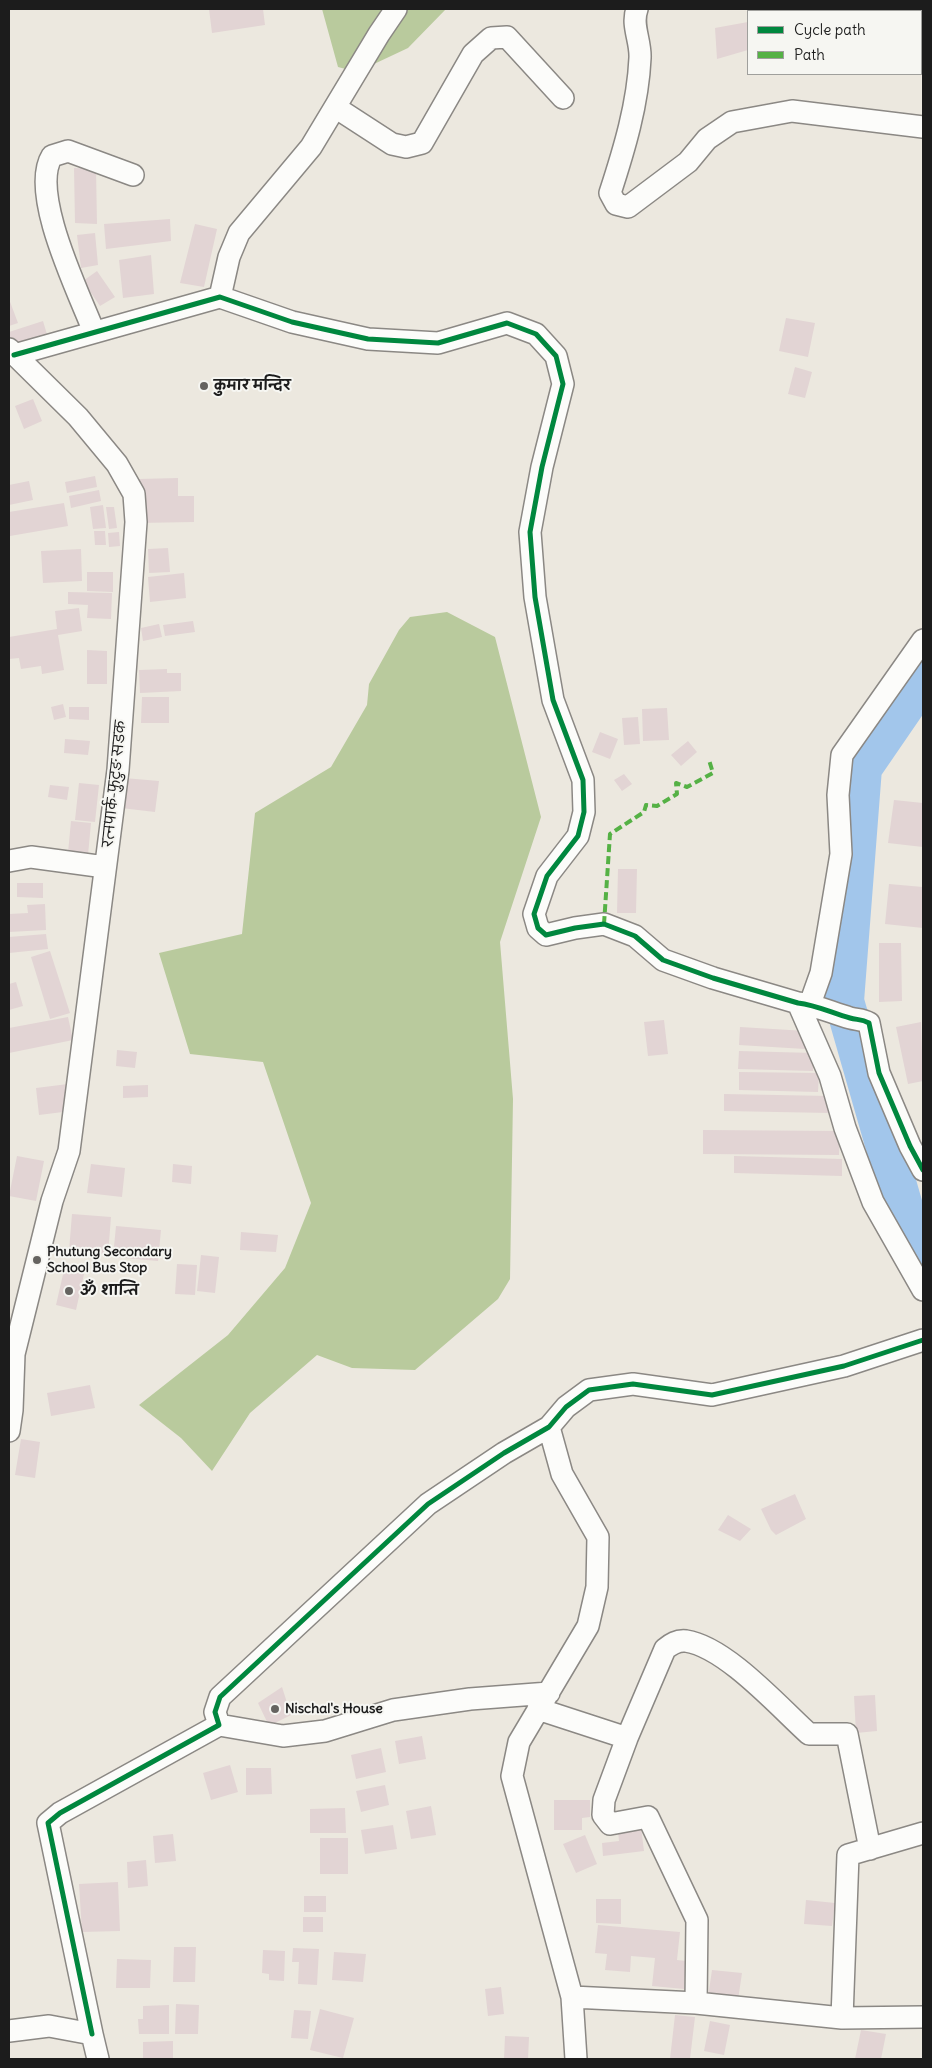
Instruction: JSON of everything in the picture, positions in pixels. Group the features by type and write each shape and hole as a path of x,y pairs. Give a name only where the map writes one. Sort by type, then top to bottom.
{"street":[{"path":"220,297 229,257 239,234 311,146 396,9"},
{"path":"637,9 634,17 640,56 636,94 610,193 616,204 628,207 644,196 688,162 707,138 732,122 792,112 923,127"},
{"path":"335,107 392,144 406,147 422,143 473,54 491,38 507,37 563,98"},
{"path":"94,332 50,218 47,164 52,156 68,152 133,175"},
{"path":"11,352 94,332 220,297 292,322 368,339 438,343 507,323 536,334 556,356 563,384 542,467 530,532 536,597 553,700 582,780 584,812 578,836 548,876 534,914 538,928 546,935 604,924 635,936 663,960 713,978 851,1018 863,1019 869,1023 879,1073 910,1146 923,1170"},
{"name":"रत्नपार्क-फुटुङ सडक","path":"9,1431 12,1410 14,1354 52,1201 69,1151 121,734 136,522 134,494 118,464 78,417 11,352"},
{"path":"923,640 842,756 838,795 841,854 821,973 804,1004 830,1076 845,1128 873,1202 923,1290"},
{"path":"9,861 31,857 105,867"},
{"path":"219,1725 215,1712 220,1697 428,1504 504,1453 550,1427 566,1407 589,1390 634,1384 712,1395 844,1366 923,1340"},
{"path":"550,1427 562,1474 598,1537 597,1587 588,1626 519,1742 512,1776 572,1996 576,2059"},
{"path":"696,2003 697,1920 648,1818 610,1824 603,1815 604,1800 627,1738 665,1649 674,1642 686,1641 716,1652 739,1669 809,1734 847,1734 870,1848"},
{"path":"98,2059 48,1823 60,1813 219,1725 283,1736 325,1731 393,1710 470,1699 544,1701 627,1738"},
{"path":"842,2018 848,1855 923,1833"},
{"path":"572,1996 696,2003 842,2018 923,2017"},
{"path":"9,2031 49,2026 92,2034"}],"green space":[{"path":"322,9 446,9 408,48 357,72 338,67"},
{"path":"447,612 495,637 541,817 500,942 513,1099 510,1279 498,1299 415,1370 352,1368 317,1355 250,1413 212,1471 181,1438 139,1405 228,1335 285,1268 311,1203 263,1062 190,1054 159,953 242,934 255,813 331,767 367,705 369,684 399,630 410,617"}],"building":[{"path":"209,9 263,9 265,25 212,33"},
{"path":"747,22 747,50 717,59 715,28"},
{"path":"74,168 96,169 97,224 75,223"},
{"path":"170,219 171,241 106,249 104,224"},
{"path":"195,224 217,229 204,287 180,283"},
{"path":"95,233 98,265 81,268 77,235"},
{"path":"151,255 154,294 123,298 119,260"},
{"path":"97,271 115,297 100,306 83,281"},
{"path":"9,299 18,323 9,326"},
{"path":"786,318 815,323 808,357 779,351"},
{"path":"43,321 49,341 13,352 9,332"},
{"path":"795,367 812,372 805,398 788,394"},
{"path":"33,399 42,421 24,429 15,406"},
{"path":"95,476 97,487 67,493 65,482"},
{"path":"178,478 178,496 194,496 194,522 138,523 138,479"},
{"path":"29,481 33,500 9,505 9,485"},
{"path":"99,490 101,501 71,508 69,496"},
{"path":"64,503 68,526 10,536 9,512"},
{"path":"103,505 106,528 93,529 90,507"},
{"path":"106,507 114,507 117,528 109,529"},
{"path":"94,531 105,531 106,545 95,545"},
{"path":"119,532 120,546 109,547 108,533"},
{"path":"168,548 170,572 149,573 148,549"},
{"path":"81,549 82,581 43,583 41,551"},
{"path":"87,572 113,572 113,592 87,591"},
{"path":"184,573 186,598 150,602 148,577"},
{"path":"68,592 112,593 111,619 87,618 88,605 68,604"},
{"path":"79,608 82,631 58,635 64,670 42,674 41,666 21,669 19,658 9,659 9,637 57,629 55,611"},
{"path":"193,621 195,632 165,636 163,625"},
{"path":"159,624 162,637 143,641 141,628"},
{"path":"87,650 107,651 107,684 87,684"},
{"path":"167,669 167,673 181,673 181,691 140,693 139,670"},
{"path":"142,697 169,697 169,723 141,723"},
{"path":"63,704 66,717 54,720 51,707"},
{"path":"69,707 89,707 89,720 69,719"},
{"path":"667,708 669,740 643,741 642,709"},
{"path":"638,717 640,744 624,745 622,718"},
{"path":"600,732 618,739 610,759 592,752"},
{"path":"65,739 90,741 88,755 64,753"},
{"path":"688,741 697,752 681,766 671,755"},
{"path":"624,774 632,784 622,791 614,780"},
{"path":"124,778 159,781 155,812 121,808"},
{"path":"79,783 99,785 95,822 75,820"},
{"path":"50,785 69,787 67,800 48,797"},
{"path":"894,800 923,803 923,847 888,843"},
{"path":"71,821 91,823 88,855 68,853"},
{"path":"618,869 637,869 636,913 617,913"},
{"path":"17,883 43,883 43,898 17,897"},
{"path":"889,884 923,887 923,928 885,924"},
{"path":"45,904 46,930 9,932 9,914 28,913 27,905"},
{"path":"46,934 48,949 9,953 9,937"},
{"path":"879,943 901,943 902,1001 879,1002"},
{"path":"50,951 70,1013 50,1019 31,957"},
{"path":"16,982 23,1006 9,1010 9,984"},
{"path":"68,1017 73,1040 9,1053 9,1028"},
{"path":"664,1020 668,1054 648,1056 644,1022"},
{"path":"921,1022 923,1081 908,1084 896,1027"},
{"path":"740,1027 806,1031 805,1049 739,1045"},
{"path":"117,1050 137,1052 135,1068 116,1066"},
{"path":"739,1051 814,1053 813,1071 738,1069"},
{"path":"739,1072 819,1073 818,1092 739,1090"},
{"path":"68,1084 71,1111 39,1115 36,1088"},
{"path":"148,1085 148,1097 123,1098 123,1086"},
{"path":"724,1094 830,1096 830,1113 724,1111"},
{"path":"703,1130 840,1131 839,1155 703,1154"},
{"path":"17,1156 44,1161 36,1201 9,1196"},
{"path":"734,1156 842,1159 842,1176 734,1173"},
{"path":"91,1164 125,1168 122,1197 87,1193"},
{"path":"173,1164 192,1166 191,1184 172,1182"},
{"path":"72,1214 111,1217 108,1255 69,1251"},
{"path":"116,1226 161,1230 158,1261 113,1257"},
{"path":"241,1232 278,1235 276,1252 240,1250"},
{"path":"201,1255 219,1257 215,1293 197,1291"},
{"path":"177,1264 197,1265 195,1295 175,1294"},
{"path":"64,1270 84,1274 76,1310 56,1305"},
{"path":"90,1385 95,1408 51,1416 47,1393"},
{"path":"21,1439 40,1442 35,1478 15,1475"},
{"path":"795,1494 806,1519 776,1535 771,1530 761,1509"},
{"path":"728,1515 751,1529 740,1541 718,1530"},
{"name":"Nischal's House","path":"282,1687 291,1715 269,1726 258,1703"},
{"path":"875,1695 877,1731 856,1733 854,1696"},
{"path":"422,1736 426,1759 399,1764 395,1741"},
{"path":"381,1748 386,1772 356,1779 351,1755"},
{"path":"230,1765 238,1792 211,1800 203,1773"},
{"path":"246,1768 271,1768 272,1794 246,1795"},
{"path":"385,1785 389,1805 361,1812 356,1791"},
{"path":"554,1800 590,1800 590,1817 582,1818 582,1830 554,1830"},
{"path":"431,1806 436,1835 411,1839 406,1811"},
{"path":"345,1808 346,1833 310,1833 310,1809"},
{"path":"393,1825 397,1849 365,1854 361,1830"},
{"path":"641,1827 644,1851 603,1856 602,1843 619,1841 618,1830"},
{"path":"173,1834 176,1861 155,1863 153,1836"},
{"path":"585,1835 597,1864 576,1873 563,1844"},
{"path":"320,1838 348,1838 348,1874 320,1874"},
{"path":"146,1860 148,1886 128,1888 127,1862"},
{"path":"118,1882 120,1931 82,1932 79,1884"},
{"path":"304,1896 326,1896 326,1912 304,1912"},
{"path":"596,1899 621,1899 621,1924 596,1923"},
{"path":"806,1900 835,1903 832,1926 804,1924"},
{"path":"303,1917 323,1917 323,1932 303,1932"},
{"path":"598,1925 680,1932 677,1960 686,1961 684,1989 652,1986 655,1958 631,1956 630,1972 605,1970 607,1954 595,1953"},
{"path":"174,1947 196,1947 195,1982 173,1982"},
{"path":"293,1948 319,1949 317,1985 298,1984 299,1962 292,1962"},
{"path":"263,1950 285,1951 284,1981 269,1980 269,1974 262,1973"},
{"path":"334,1952 366,1954 363,1982 332,1980"},
{"path":"117,1959 151,1960 150,1988 116,1988"},
{"path":"712,1970 742,1973 738,2000 708,1997"},
{"path":"501,1987 504,2014 488,2016 485,1989"},
{"path":"176,2004 199,2005 198,2034 175,2034"},
{"path":"169,2005 169,2034 139,2034 138,2019 143,2019 143,2006"},
{"path":"320,2009 354,2018 343,2058 310,2050"},
{"path":"294,2010 311,2011 308,2039 291,2038"},
{"path":"675,2015 695,2017 690,2059 670,2059"},
{"path":"710,2021 730,2025 724,2055 704,2051"},
{"path":"861,2030 886,2034 881,2059 855,2059"},
{"path":"505,2036 529,2037 528,2059 504,2059"},
{"path":"173,2041 173,2059 143,2059 143,2042"}],"waterway":[{"path":"923,679 862,768 844,1001 914,1245 923,1256"}],"marked path":[{"path":"604,924 610,834 644,812 646,805 657,806 677,794 676,783 687,787 713,773 709,760"}],"cycle path":[{"path":"14,355 220,297 292,322 368,339 438,343 507,323 536,334 556,356 563,384 542,467 530,532 535,597 553,700 583,780 584,812 578,836 547,876 534,914 538,928 546,935 604,924 635,936 663,960 713,978 869,1023 879,1073 910,1146 923,1170"},
{"path":"92,2034 48,1823 60,1813 219,1725 215,1712 220,1697 428,1504 504,1453 549,1427 566,1407 589,1390 633,1384 712,1395 844,1366 923,1340"}],"place":[{"name":"कुमार मन्दिर","path":"204,386"},
{"name":"Phutung Secondary School Bus Stop","path":"37,1260"},
{"name":"ॐ शान्ति","path":"69,1291"},
{"name":"Nischal's House","path":"275,1709"}]}
